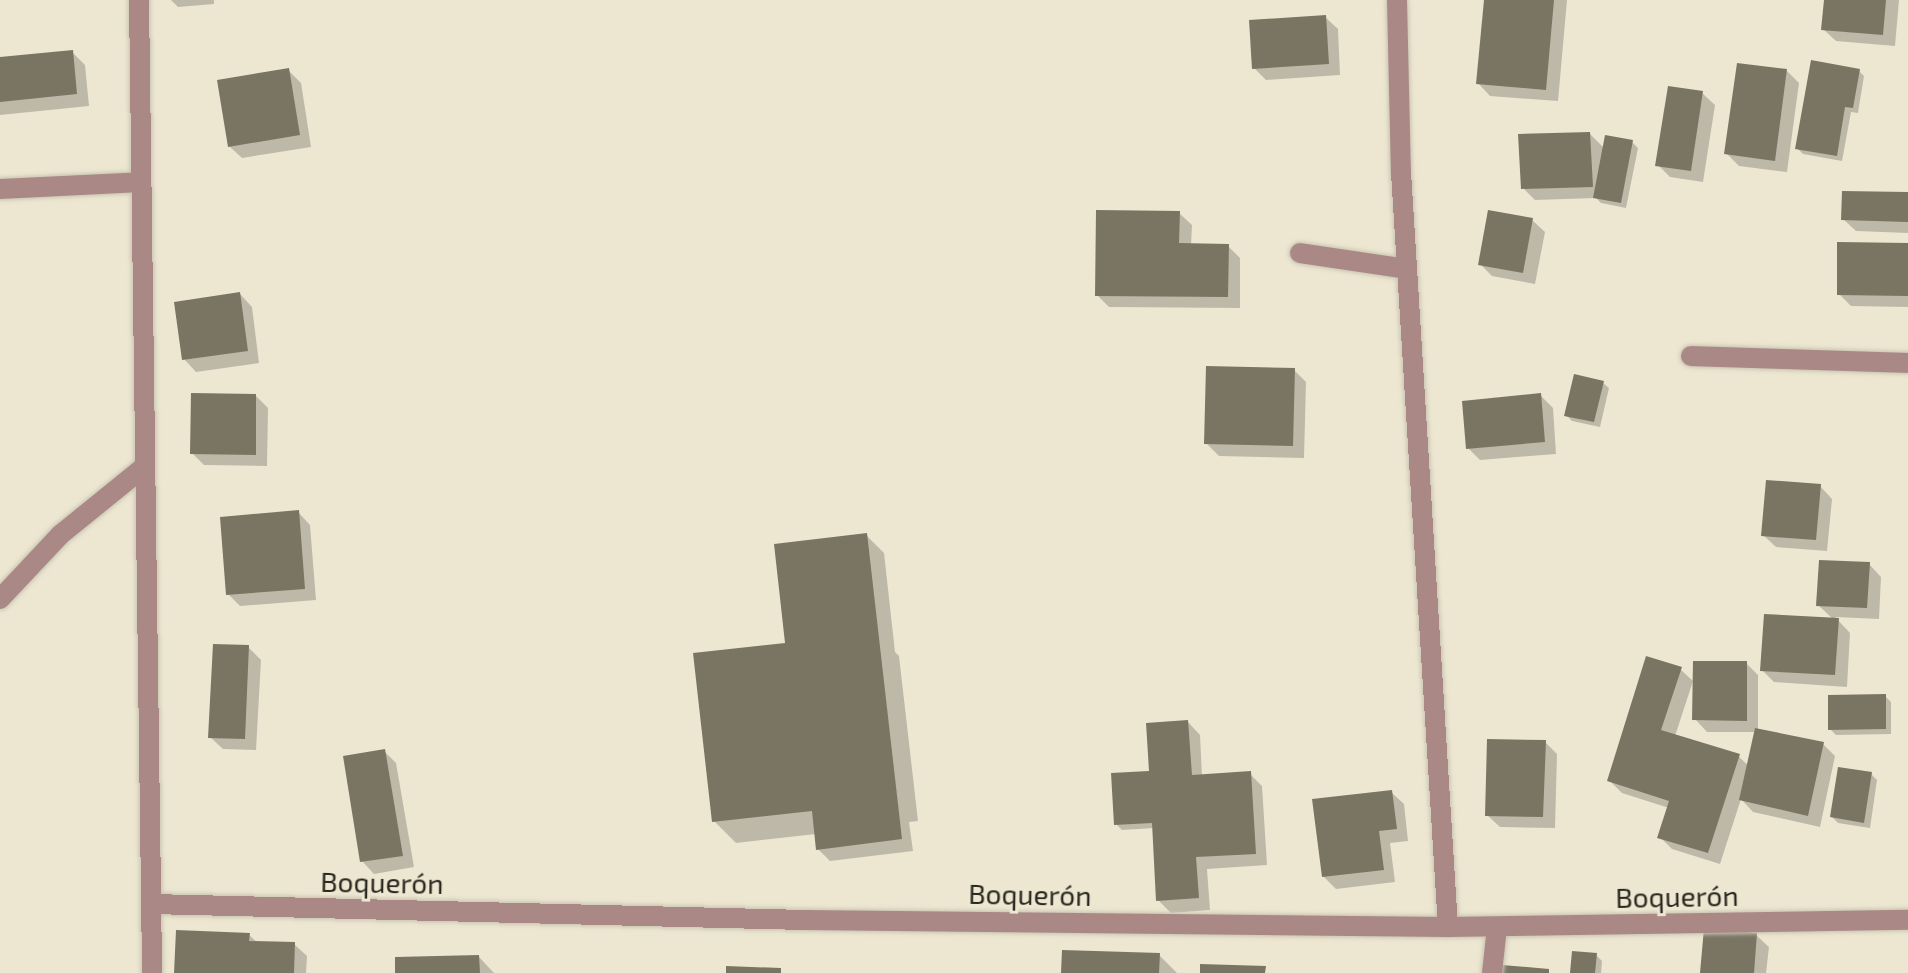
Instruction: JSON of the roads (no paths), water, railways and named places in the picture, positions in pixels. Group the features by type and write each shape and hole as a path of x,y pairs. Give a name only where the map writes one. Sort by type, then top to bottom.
{"street":[{"path":"139,0 152,973"},
{"path":"1397,0 1407,269 1448,927"},
{"path":"0,189 141,182"},
{"path":"1300,253 1407,269"},
{"path":"1691,356 1908,363"},
{"path":"0,599 60,535 144,467"},
{"name":"Boquerón","path":"151,904 789,919 1448,927 1908,920"},
{"path":"1492,973 1497,927"}]}
